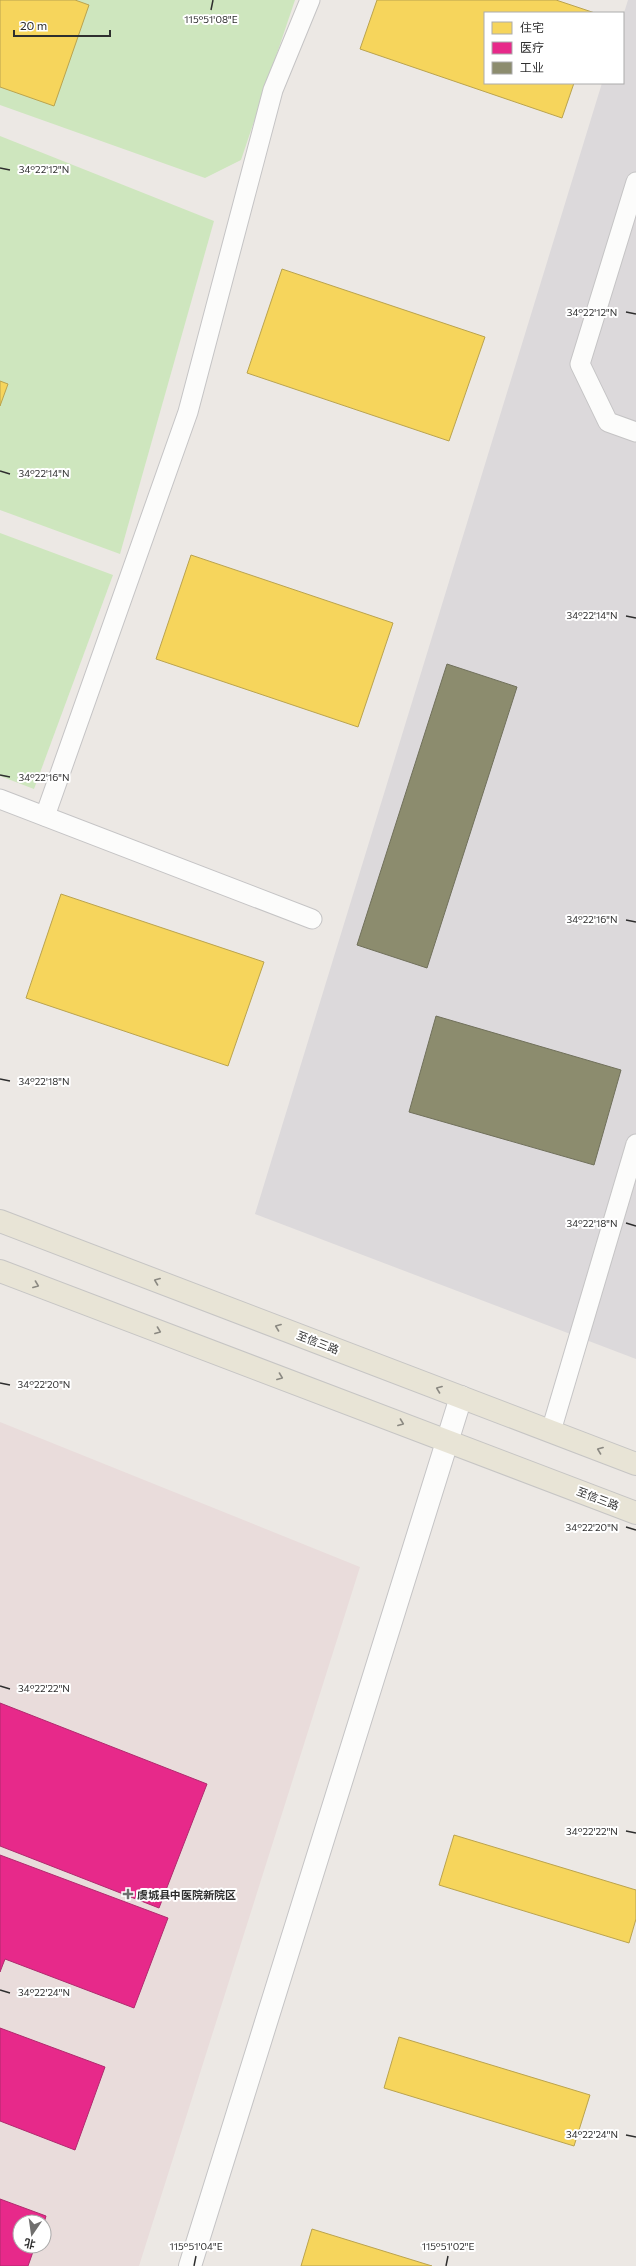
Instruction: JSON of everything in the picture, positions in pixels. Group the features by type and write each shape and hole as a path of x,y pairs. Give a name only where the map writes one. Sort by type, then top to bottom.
{"main road":[{"name":"至信三路","path":"0,1221 636,1464"},
{"name":"至信三路","path":"0,1271 636,1513"}],"street":[{"path":"190,2266 461,1397"}],"lane":[{"path":"45,816 188,412 273,90 310,0"},
{"path":"636,182 580,364 608,422 636,432"},
{"path":"0,799 312,919"},
{"path":"550,1432 636,1144"}],"shaded area":[{"path":"628,0 636,0 636,1359 255,1214 602,84 624,84 624,13"},
{"name":"虞城县中医院新院区","path":"0,1422 360,1567 139,2266 0,2266"}],"green space":[{"path":"0,0 295,0 241,160 205,178 0,105"},
{"path":"0,136 214,221 120,554 0,510"},
{"path":"0,533 113,575 34,789 0,776"}],"building: 住宅":[{"path":"0,0 75,0 89,5 54,106 0,87"},
{"path":"377,0 556,0 592,12 484,12 484,84 574,84 562,118 360,49"},
{"path":"282,269 485,337 449,441 247,373"},
{"path":"0,381 8,384 0,406"},
{"path":"191,555 393,623 358,727 156,659"},
{"path":"61,894 264,962 228,1066 26,998"},
{"path":"454,1835 636,1890 636,1919 629,1943 439,1885"},
{"path":"399,2037 590,2095 574,2146 384,2088"},
{"path":"312,2229 432,2266 301,2266"}],"building: 医疗":[{"path":"0,1703 207,1784 159,1908 0,1846"},
{"path":"0,1855 168,1918 134,2008 5,1959 0,1972"},
{"path":"0,2028 105,2067 75,2150 0,2121"},
{"path":"0,2199 41,2214 12,2214 12,2254 32,2254 28,2266 0,2266"}],"building: 工业":[{"path":"447,664 517,687 427,968 357,945"},
{"path":"436,1016 621,1070 594,1165 409,1112"}],"place":[{"name":"虞城县中医院新院区","path":"128,1894"}]}
